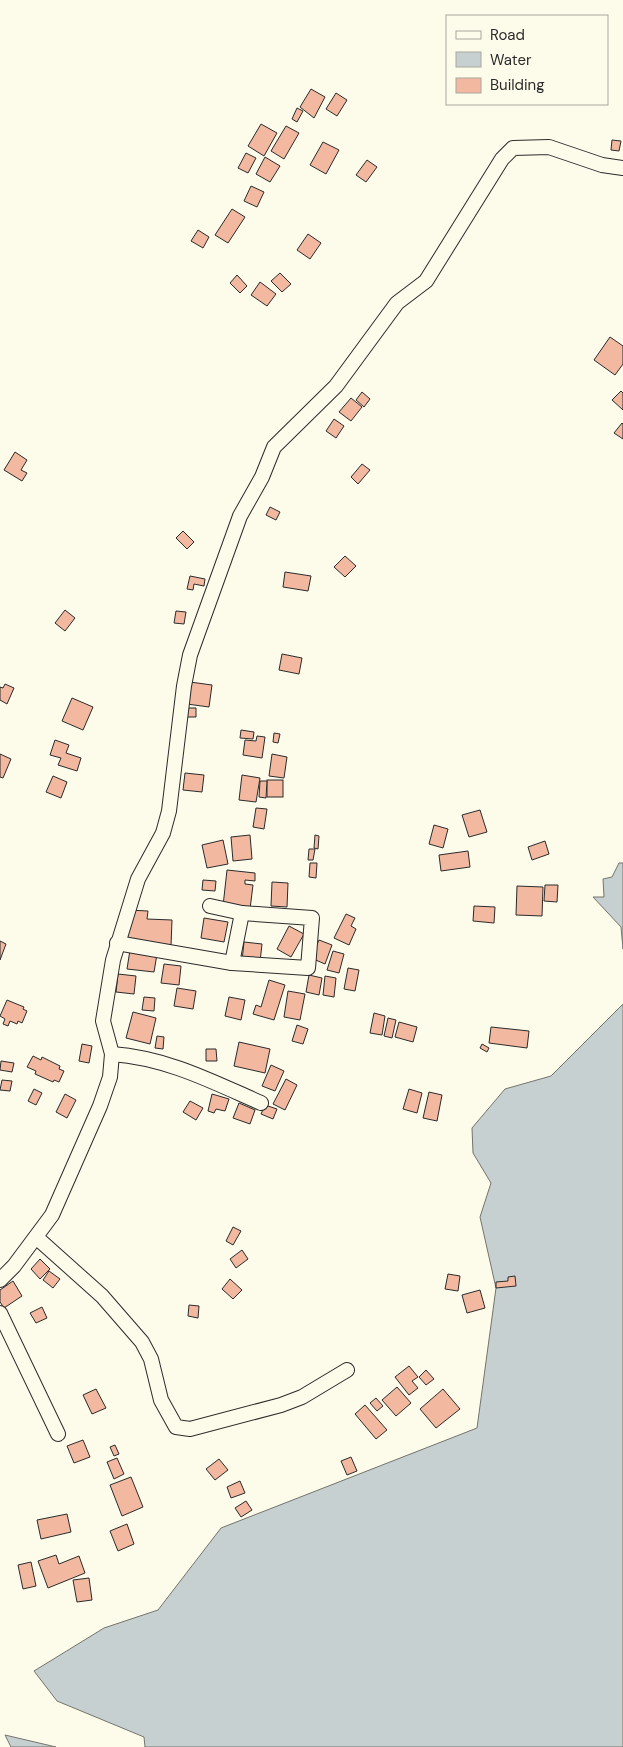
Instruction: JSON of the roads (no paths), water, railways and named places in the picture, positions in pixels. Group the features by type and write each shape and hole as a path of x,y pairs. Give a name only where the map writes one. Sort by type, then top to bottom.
{"street":[{"path":"0,1280 52,1215 100,1106 110,1077 112,1054 103,1021 117,943 138,880 152,857 163,833 167,818 184,686 190,655 240,516 262,476 274,447 336,386 397,303 426,281 502,159 513,148 548,147 602,165 623,168"},
{"path":"117,943 232,963 308,968 312,918 242,913 210,906"},
{"path":"232,963 242,913"},
{"path":"112,1054 170,1064 261,1103"},
{"path":"36,1237 102,1296 142,1342 151,1359 161,1400 176,1427 190,1429 281,1405 302,1397 347,1370"},
{"path":"0,1313 58,1434"}],"water":[{"path":"619,863 623,863 623,949 621,927 593,897 604,897 603,879 612,877"},
{"path":"623,1004 623,1747 145,1747 144,1737 57,1701 34,1671 104,1628 158,1610 221,1528 477,1428 496,1288 480,1217 491,1183 473,1153 472,1128 505,1089 551,1076"},
{"path":"5,1735 56,1747 11,1747"}]}
